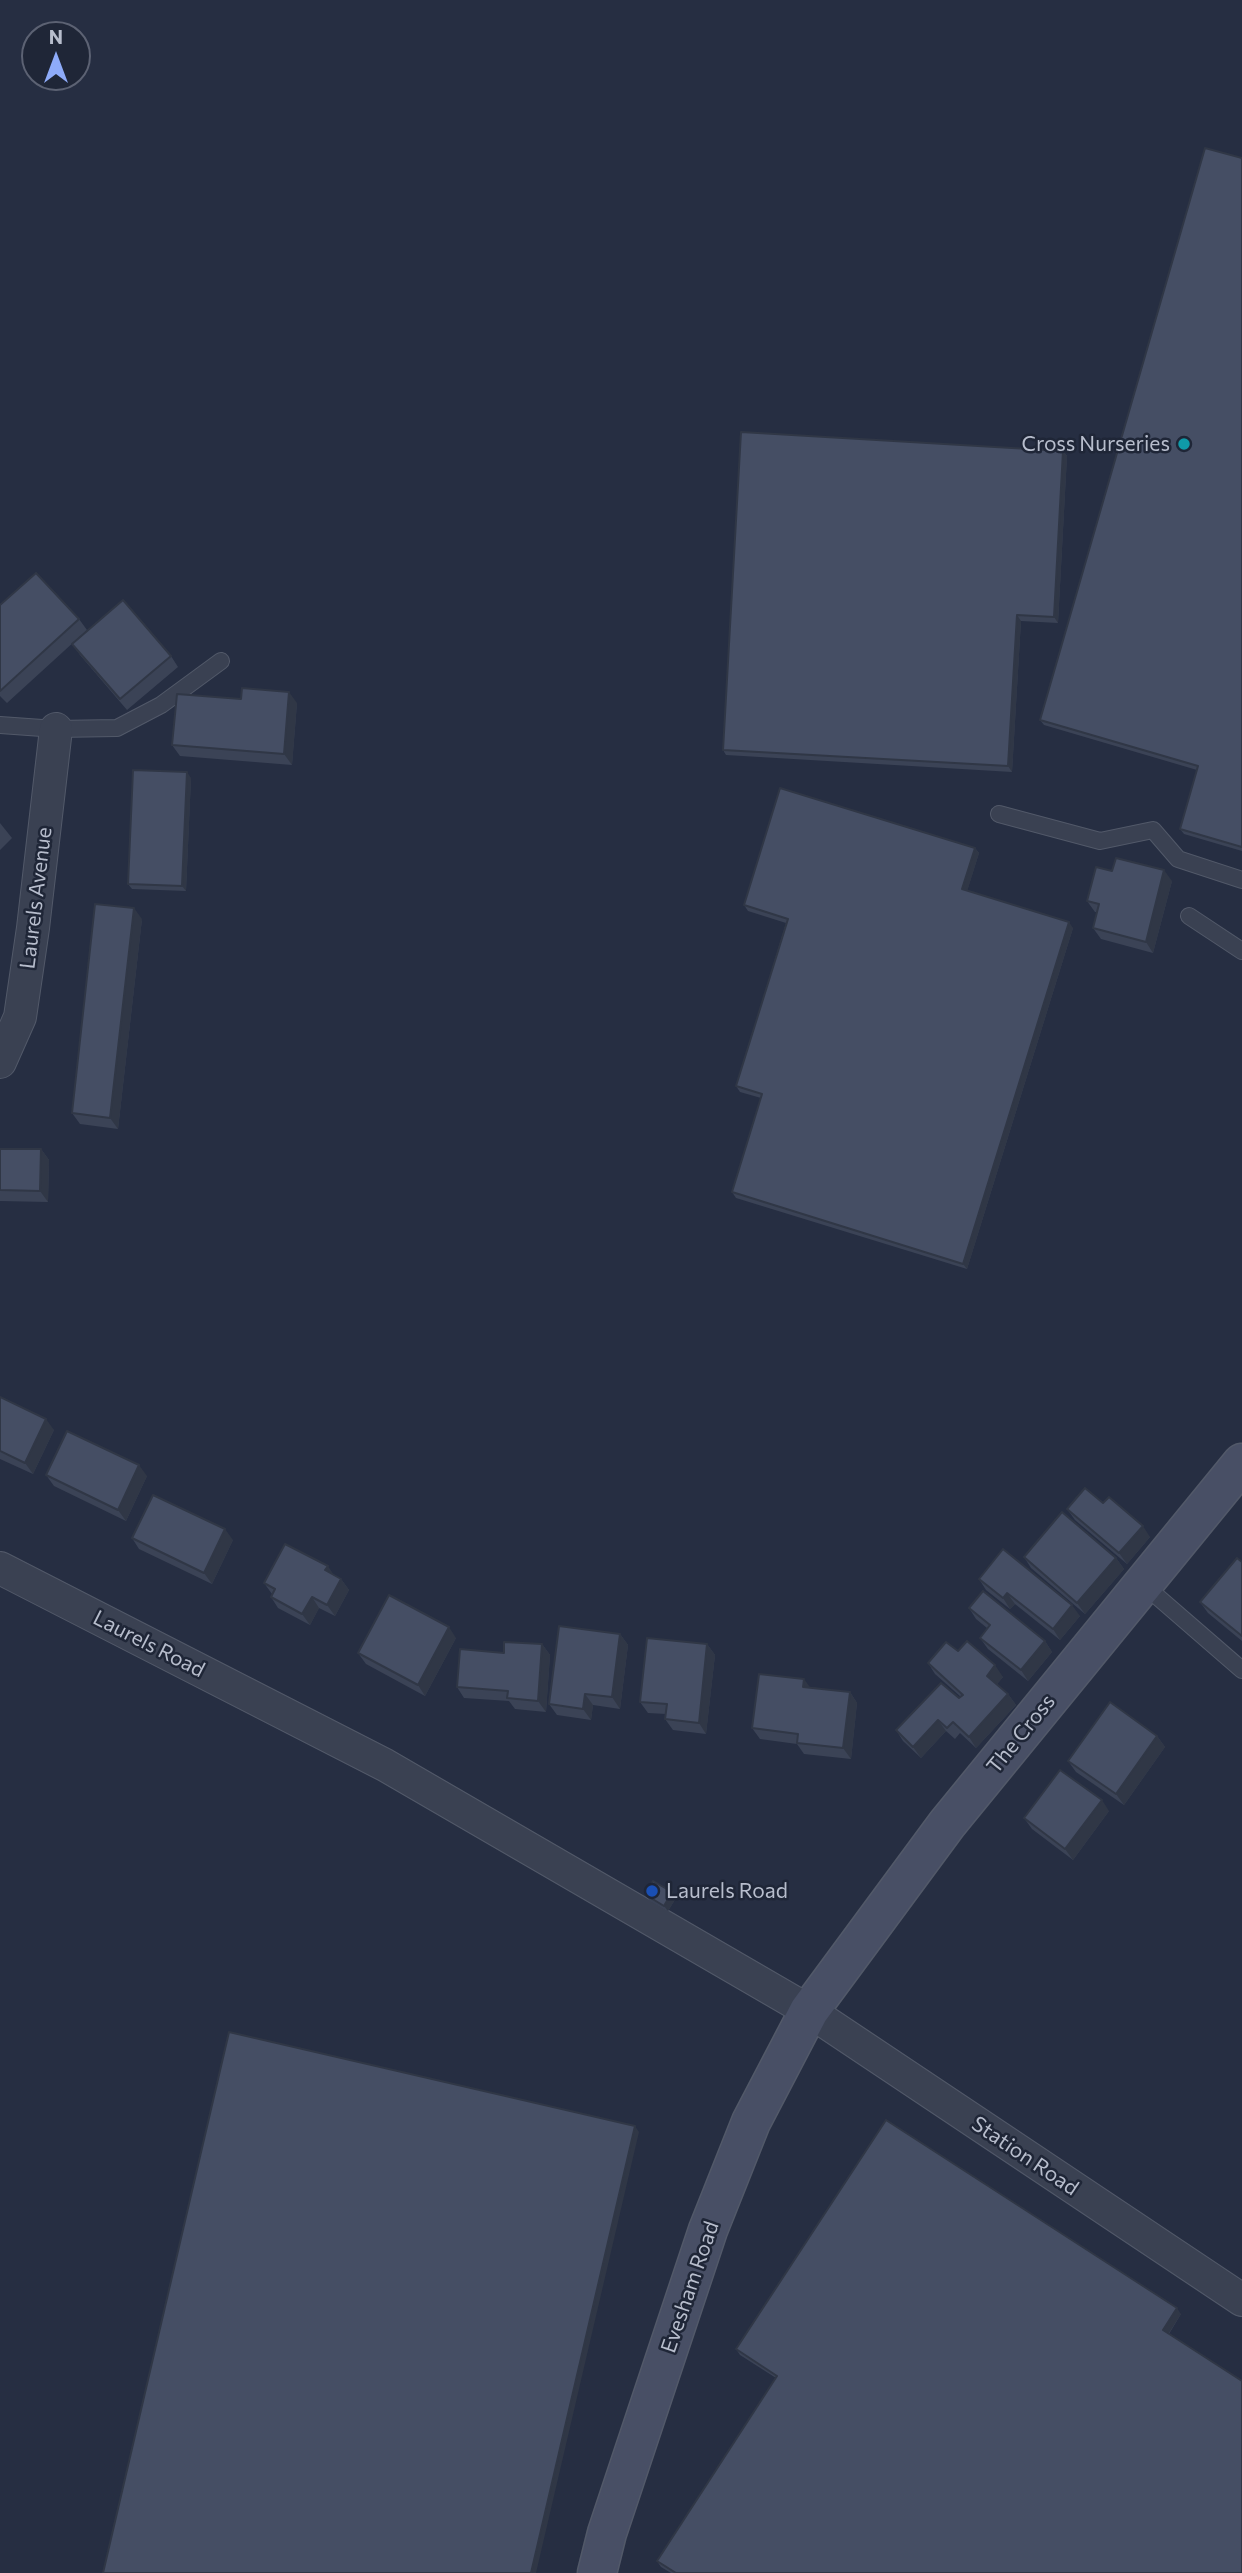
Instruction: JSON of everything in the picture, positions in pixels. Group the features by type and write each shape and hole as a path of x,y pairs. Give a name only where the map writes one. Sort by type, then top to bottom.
{"main road":[{"name":"The Cross","path":"809,2011 947,1824 1242,1463"},
{"name":"Evesham Road","path":"597,2573 607,2533 708,2230 751,2122 809,2011"}],"street":[{"name":"Laurels Avenue","path":"0,1062 20,1017 57,729"},
{"name":"Laurels Road","path":"0,1567 385,1765 809,2011"},
{"name":"Station Road","path":"809,2011 1242,2300"}],"lane":[{"path":"0,725 57,729 117,728 161,705 221,661"},
{"path":"999,814 1100,841 1153,830 1178,859 1242,880"},
{"path":"1189,916 1242,951"},
{"path":"1144,1585 1242,1670"}],"building":[{"name":"Cross Nurseries","path":"1205,148 1242,158 1242,847 1180,829 1198,766 1040,720"},
{"path":"741,432 1063,451 1054,617 1017,615 1008,766 723,750"},
{"path":"36,573 79,619 0,691 0,605"},
{"path":"123,600 171,656 120,699 72,644"},
{"path":"242,688 289,692 284,754 172,745 177,694 241,699"},
{"path":"133,770 187,772 182,886 128,884"},
{"path":"780,788 975,848 962,889 1069,922 963,1264 732,1192 762,1094 736,1086 788,919 744,905"},
{"path":"1116,858 1164,870 1146,942 1093,928 1099,904 1087,901 1096,867 1112,871"},
{"path":"95,904 134,908 110,1118 72,1113"},
{"path":"0,1149 41,1149 40,1191 0,1190"},
{"path":"0,1397 46,1419 25,1463 0,1451"},
{"path":"67,1431 139,1465 118,1510 46,1475"},
{"path":"1085,1488 1103,1503 1109,1497 1143,1526 1119,1553 1067,1509"},
{"path":"153,1495 225,1529 204,1573 132,1538"},
{"path":"1062,1512 1116,1558 1077,1603 1024,1557"},
{"path":"285,1544 328,1566 325,1570 341,1579 327,1605 312,1597 302,1614 271,1597 275,1589 264,1583"},
{"path":"1003,1549 1072,1605 1053,1629 1007,1593 1003,1598 979,1579"},
{"path":"1237,1558 1242,1562 1242,1636 1200,1602"},
{"path":"983,1591 1045,1641 1021,1670 980,1638 990,1625 969,1608"},
{"path":"389,1595 449,1627 418,1685 358,1653"},
{"path":"559,1626 620,1634 612,1697 585,1694 583,1709 549,1704"},
{"path":"647,1638 707,1644 699,1723 665,1719 667,1704 640,1702"},
{"path":"967,1641 995,1665 987,1676 1008,1694 969,1737 953,1722 947,1728 938,1720 913,1747 896,1730 941,1683 959,1698 963,1695 928,1663 946,1642 958,1651"},
{"path":"504,1642 542,1644 538,1701 507,1698 508,1691 457,1687 460,1649 504,1653"},
{"path":"759,1674 804,1679 803,1687 850,1692 843,1748 797,1743 798,1734 752,1728"},
{"path":"1110,1702 1157,1736 1116,1794 1068,1761"},
{"path":"1060,1770 1102,1800 1065,1849 1024,1818"},
{"path":"653,1881 672,1892 664,1906 646,1895"},
{"path":"229,2032 635,2126 531,2573 103,2573"},
{"path":"886,2120 1177,2308 1163,2330 1242,2381 1242,2573 676,2573 657,2561 777,2376 736,2349"}],"place":[{"name":"Cross Nurseries","path":"1184,444"},
{"name":"Laurels Road","path":"652,1891"}]}
